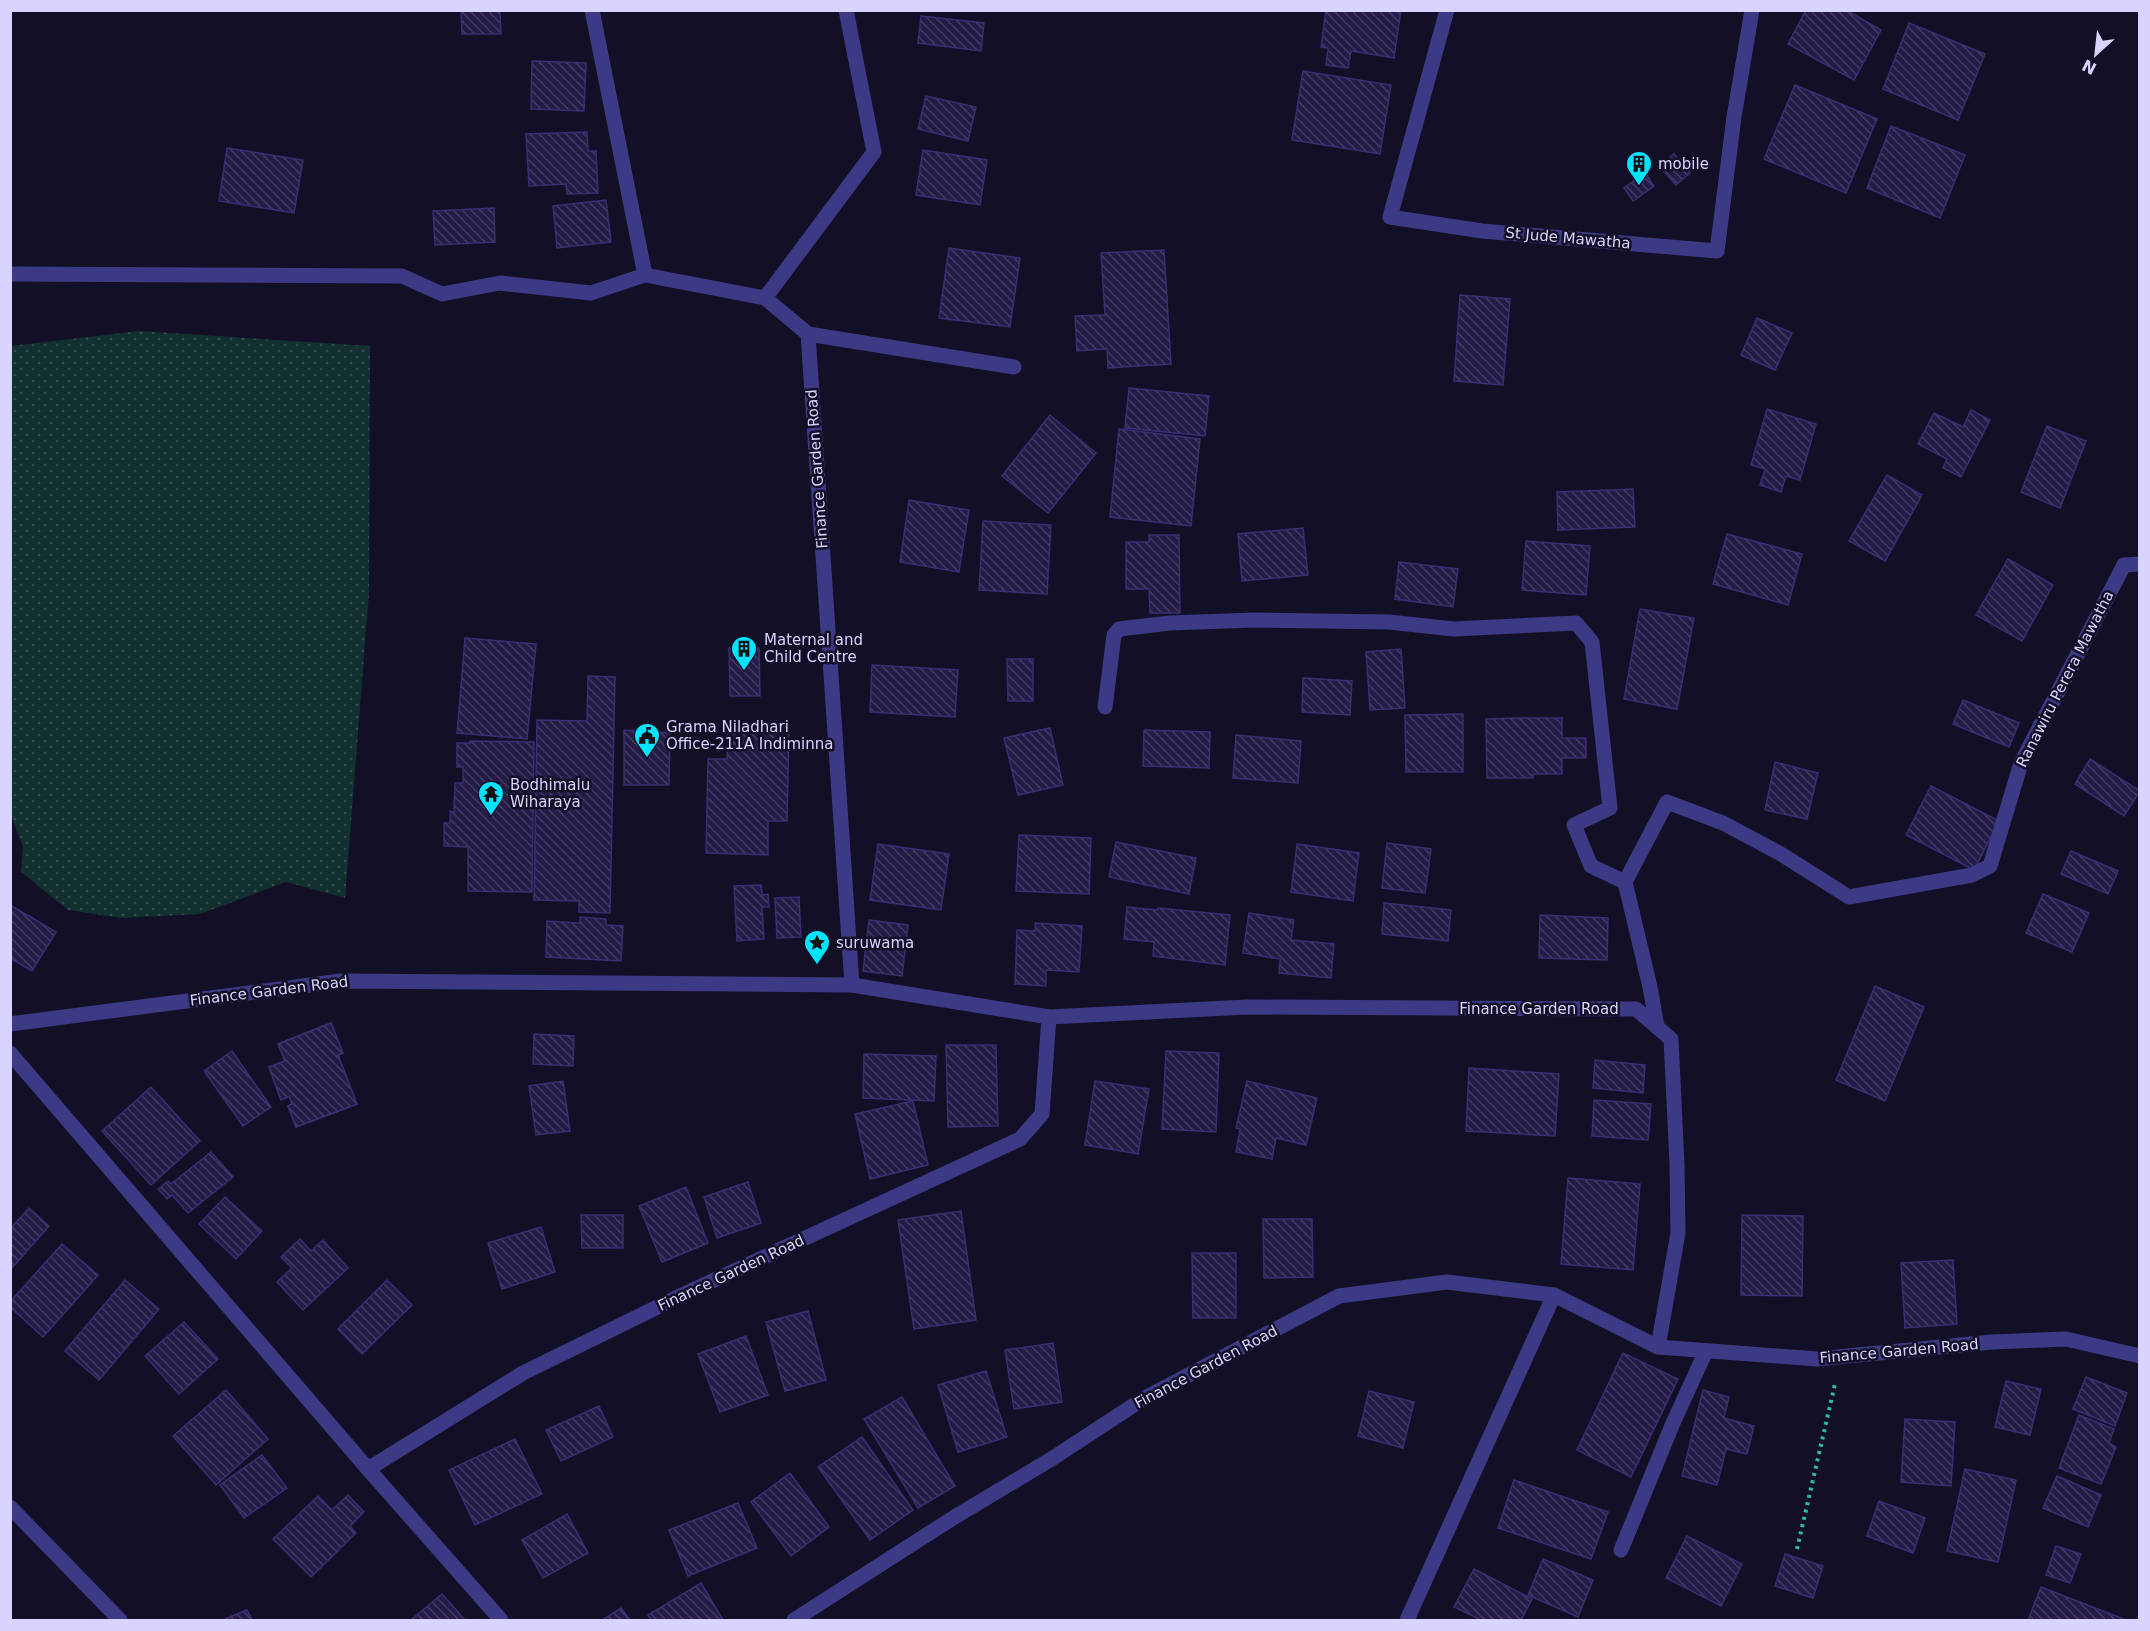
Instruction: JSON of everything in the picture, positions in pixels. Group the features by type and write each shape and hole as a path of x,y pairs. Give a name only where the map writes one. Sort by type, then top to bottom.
{"street":[{"path":"592,10 645,275"},
{"path":"765,298 874,152 846,10"},
{"name":"St Jude Mawatha","path":"1447,10 1390,217 1482,231 1717,251 1734,117 1752,10"},
{"path":"10,274 402,276 442,294 500,283 591,293 645,275 765,298 808,334 1014,367"},
{"name":"Finance Garden Road","path":"808,334 852,985"},
{"name":"Ranawiru Perera Mawatha","path":"1625,882 1667,802 1732,828 1781,854 1850,897 1972,875 1990,866 2021,763 2124,565 2139,564"},
{"path":"1106,708 1114,634 1119,629 1170,623 1254,620 1389,622 1454,629 1576,623 1592,642 1610,808 1574,825 1591,866 1625,882 1657,1027"},
{"name":"Finance Garden Road","path":"10,1024 342,981 852,985 1049,1017 1247,1007 1636,1009 1671,1039 1678,1233 1658,1347"},
{"name":"Finance Garden Road","path":"368,1469 523,1373 682,1295 1020,1139 1042,1114 1049,1017"},
{"path":"10,1053 501,1620"},
{"name":"Finance Garden Road","path":"794,1620 1143,1399 1339,1296 1447,1282 1554,1295 1658,1347 1706,1351 1817,1359 1992,1342 2066,1339 2139,1356"},
{"path":"1407,1620 1554,1295"},
{"path":"1621,1550 1673,1423 1706,1351"},
{"path":"10,1507 120,1620"}],"path":[{"path":"1797,1549 1841,1357"}],"green space":[{"path":"139,331 370,346 369,593 345,898 286,882 200,914 121,918 68,910 21,872 23,847 10,813 11,346"}],"building":[{"path":"461,10 500,10 501,34 462,34"},
{"path":"1326,10 1401,10 1394,58 1351,51 1348,68 1326,65 1328,48 1321,47"},
{"path":"1806,10 1846,10 1881,30 1854,80 1788,44"},
{"path":"921,16 984,23 981,51 918,43"},
{"path":"1909,23 1985,54 1958,120 1883,89"},
{"path":"532,61 586,63 584,111 531,109"},
{"path":"1303,71 1391,85 1380,154 1292,140"},
{"path":"1795,85 1877,119 1846,193 1764,159"},
{"path":"926,96 976,107 968,141 918,129"},
{"path":"1891,126 1965,155 1940,218 1867,188"},
{"path":"587,132 588,151 596,151 598,193 567,194 566,184 529,186 526,134"},
{"path":"227,148 303,160 294,213 219,201"},
{"path":"923,150 987,160 980,205 916,195"},
{"path":"1674,154 1690,173 1676,185 1659,166"},
{"name":"mobile","path":"1645,173 1654,186 1633,201 1624,188"},
{"path":"606,200 611,242 557,248 553,206"},
{"path":"494,208 495,242 435,245 433,211"},
{"path":"949,248 1020,258 1010,327 939,318"},
{"path":"1164,250 1171,364 1108,368 1107,349 1077,351 1075,316 1105,315 1101,253"},
{"path":"1460,295 1510,299 1503,385 1454,381"},
{"path":"1757,318 1792,333 1775,370 1741,355"},
{"path":"1129,388 1209,396 1205,436 1125,428"},
{"path":"1767,409 1816,424 1800,480 1786,476 1781,492 1760,485 1765,469 1751,465"},
{"path":"1971,410 1990,420 1961,477 1943,468 1947,459 1918,444 1934,413 1963,427"},
{"path":"1050,415 1096,453 1048,513 1002,476"},
{"path":"2047,426 2086,441 2060,508 2021,492"},
{"path":"1119,429 1200,439 1191,526 1110,517"},
{"path":"1887,475 1922,495 1885,561 1849,541"},
{"path":"1633,489 1635,527 1558,530 1557,492"},
{"path":"909,500 969,510 959,572 900,562"},
{"path":"983,521 1051,525 1047,594 979,590"},
{"path":"1303,528 1308,575 1242,581 1238,534"},
{"path":"1727,534 1802,554 1788,605 1713,584"},
{"path":"1149,535 1179,535 1180,613 1150,613 1149,589 1126,589 1126,542 1149,542"},
{"path":"1526,541 1590,546 1586,595 1522,590"},
{"path":"2008,559 2053,585 2022,641 1976,615"},
{"path":"1399,562 1458,569 1453,607 1395,599"},
{"path":"1640,609 1694,618 1677,709 1624,699"},
{"path":"465,638 536,644 527,739 457,733"},
{"name":"Maternal and Child Centre","path":"729,648 759,648 760,696 730,696"},
{"path":"1401,649 1405,708 1370,710 1366,652"},
{"path":"1007,659 1033,659 1033,701 1008,701"},
{"path":"872,665 958,670 955,717 870,712"},
{"path":"588,676 615,677 610,913 579,912 579,901 534,900 537,720 587,721"},
{"path":"1303,678 1352,681 1350,715 1302,712"},
{"path":"1963,700 2019,723 2009,747 1953,724"},
{"path":"1463,714 1463,772 1406,772 1405,715"},
{"path":"1562,718 1562,738 1586,738 1586,758 1562,758 1562,774 1533,774 1533,778 1487,778 1486,719"},
{"path":"728,728 789,729 787,821 768,821 768,855 706,853 708,759 727,759"},
{"path":"1050,728 1063,785 1018,795 1004,738"},
{"name":"Grama Niladhari Office-211A Indiminna","path":"624,730 670,733 669,785 624,785"},
{"path":"1144,730 1210,732 1209,768 1143,766"},
{"path":"1236,735 1301,741 1298,783 1233,778"},
{"name":"Bodhimalu Wiharaya","path":"470,741 534,742 532,892 468,891 468,847 444,846 444,823 450,823 450,811 454,812 455,783 463,783 463,767 457,767 457,743 470,743"},
{"path":"2090,759 2140,791 2124,816 2075,784"},
{"path":"1775,762 1818,773 1807,819 1765,810"},
{"path":"1931,786 1999,821 1974,870 1906,835"},
{"path":"1019,835 1091,838 1089,894 1016,891"},
{"path":"1116,842 1196,858 1189,894 1109,877"},
{"path":"1387,843 1431,849 1425,893 1382,888"},
{"path":"878,844 949,854 941,910 870,900"},
{"path":"1297,844 1359,853 1353,901 1291,892"},
{"path":"2071,851 2118,871 2108,894 2061,874"},
{"path":"761,885 762,895 768,894 769,907 762,907 764,939 737,941 734,886"},
{"path":"2043,894 2089,913 2072,952 2026,933"},
{"path":"799,897 801,937 777,938 775,898"},
{"path":"1384,903 1451,910 1448,941 1382,934"},
{"path":"10,905 56,932 32,971 10,958"},
{"path":"1127,907 1230,915 1225,965 1153,956 1154,942 1124,939"},
{"path":"1249,913 1294,920 1291,940 1334,944 1331,978 1279,973 1280,959 1243,953"},
{"path":"1540,915 1608,918 1607,960 1539,958"},
{"path":"580,917 606,919 606,925 623,926 621,961 546,957 547,921 580,923"},
{"path":"869,920 908,925 902,976 863,971"},
{"path":"1035,923 1082,926 1079,972 1046,970 1046,986 1015,984 1017,930 1035,931"},
{"path":"1875,986 1924,1007 1885,1101 1836,1080"},
{"path":"331,1023 343,1053 338,1055 357,1104 296,1127 288,1106 292,1104 289,1096 281,1100 269,1067 285,1061 278,1044"},
{"path":"331,1023 343,1053 338,1055 357,1104 296,1127 288,1106 292,1104 289,1096 281,1100 269,1067 285,1061 278,1044"},
{"path":"534,1034 574,1036 573,1066 533,1064"},
{"path":"946,1045 996,1045 998,1126 948,1127"},
{"path":"232,1051 271,1107 243,1126 204,1071"},
{"path":"1166,1051 1219,1053 1216,1132 1162,1129"},
{"path":"864,1054 936,1056 934,1101 863,1098"},
{"path":"1595,1060 1645,1065 1643,1093 1593,1088"},
{"path":"1469,1068 1559,1074 1555,1136 1466,1131"},
{"path":"563,1081 570,1131 536,1135 529,1086"},
{"path":"1095,1081 1149,1089 1138,1154 1085,1145"},
{"path":"1247,1081 1317,1098 1306,1145 1276,1138 1272,1159 1236,1152 1240,1129 1236,1128"},
{"path":"151,1087 200,1141 151,1185 102,1131"},
{"path":"1594,1100 1651,1104 1648,1140 1592,1136"},
{"path":"913,1101 928,1165 870,1179 855,1114"},
{"path":"211,1152 233,1177 188,1213 172,1195 167,1199 158,1189 168,1181 171,1184"},
{"path":"1568,1178 1640,1184 1633,1270 1561,1264"},
{"path":"748,1182 761,1223 717,1238 704,1197"},
{"path":"686,1187 708,1243 662,1262 639,1206"},
{"path":"225,1197 262,1231 236,1259 199,1224"},
{"path":"29,1208 49,1226 11,1269 10,1229"},
{"path":"961,1211 976,1320 914,1329 898,1220"},
{"path":"581,1215 623,1215 623,1248 582,1248"},
{"path":"1742,1215 1803,1216 1802,1296 1741,1295"},
{"path":"1263,1219 1312,1219 1313,1277 1264,1278"},
{"path":"541,1227 555,1272 502,1289 488,1243"},
{"path":"300,1239 311,1251 323,1240 348,1268 303,1310 277,1282 292,1268 281,1257"},
{"path":"62,1244 98,1275 43,1337 10,1307 10,1302"},
{"path":"1192,1253 1236,1253 1236,1318 1193,1318"},
{"path":"1953,1260 1957,1324 1905,1328 1901,1263"},
{"path":"125,1280 159,1309 99,1380 65,1351"},
{"path":"387,1280 412,1305 362,1354 338,1329"},
{"path":"808,1311 826,1380 785,1391 766,1322"},
{"path":"184,1322 218,1359 179,1394 145,1356"},
{"path":"746,1336 768,1395 720,1412 698,1354"},
{"path":"1053,1343 1062,1402 1014,1409 1005,1350"},
{"path":"1623,1353 1678,1379 1631,1477 1577,1450"},
{"path":"986,1371 1007,1437 958,1452 938,1385"},
{"path":"2086,1377 2127,1393 2115,1426 2073,1409"},
{"path":"2006,1381 2041,1389 2030,1435 1995,1427"},
{"path":"226,1390 268,1439 216,1485 173,1436"},
{"path":"1703,1390 1729,1397 1724,1418 1754,1426 1747,1454 1726,1449 1717,1485 1682,1476"},
{"path":"1369,1391 1414,1402 1403,1448 1358,1436"},
{"path":"902,1397 955,1486 918,1508 864,1419"},
{"path":"599,1406 613,1437 561,1461 546,1430"},
{"path":"2079,1415 2114,1429 2109,1443 2116,1447 2101,1484 2059,1468"},
{"path":"1905,1419 1955,1422 1951,1486 1901,1482"},
{"path":"862,1437 913,1510 870,1540 818,1467"},
{"path":"515,1439 542,1494 475,1525 449,1470"},
{"path":"262,1455 287,1488 244,1518 220,1485"},
{"path":"1965,1469 2016,1480 1998,1562 1947,1551"},
{"path":"790,1473 829,1527 791,1556 751,1502"},
{"path":"2057,1476 2101,1495 2088,1527 2043,1508"},
{"path":"1514,1480 1608,1512 1591,1559 1498,1528"},
{"path":"348,1495 364,1512 350,1526 356,1533 311,1577 273,1539 318,1496 332,1510"},
{"path":"1879,1501 1925,1518 1913,1553 1867,1536"},
{"path":"738,1503 757,1548 688,1576 669,1530"},
{"path":"567,1514 588,1553 543,1578 522,1540"},
{"path":"1687,1536 1742,1564 1721,1606 1666,1578"},
{"path":"2056,1546 2081,1554 2070,1583 2046,1575"},
{"path":"1785,1554 1823,1566 1813,1598 1775,1586"},
{"path":"1543,1559 1593,1580 1578,1617 1528,1595"},
{"path":"1474,1569 1532,1599 1521,1620 1481,1620 1454,1607"},
{"path":"701,1583 723,1620 651,1620 648,1615"},
{"path":"2041,1587 2126,1620 2028,1620"},
{"path":"442,1594 465,1620 411,1620"},
{"path":"621,1608 630,1620 602,1620"},
{"path":"247,1610 252,1620 223,1620"},
{"path":"247,1610 252,1620 223,1620"}],"place":[{"name":"mobile","path":"1639,187"},
{"name":"Maternal and Child Centre","path":"744,672"},
{"name":"Grama Niladhari Office-211A Indiminna","path":"647,759"},
{"name":"Bodhimalu Wiharaya","path":"491,817"},
{"name":"suruwama","path":"817,966"}]}
